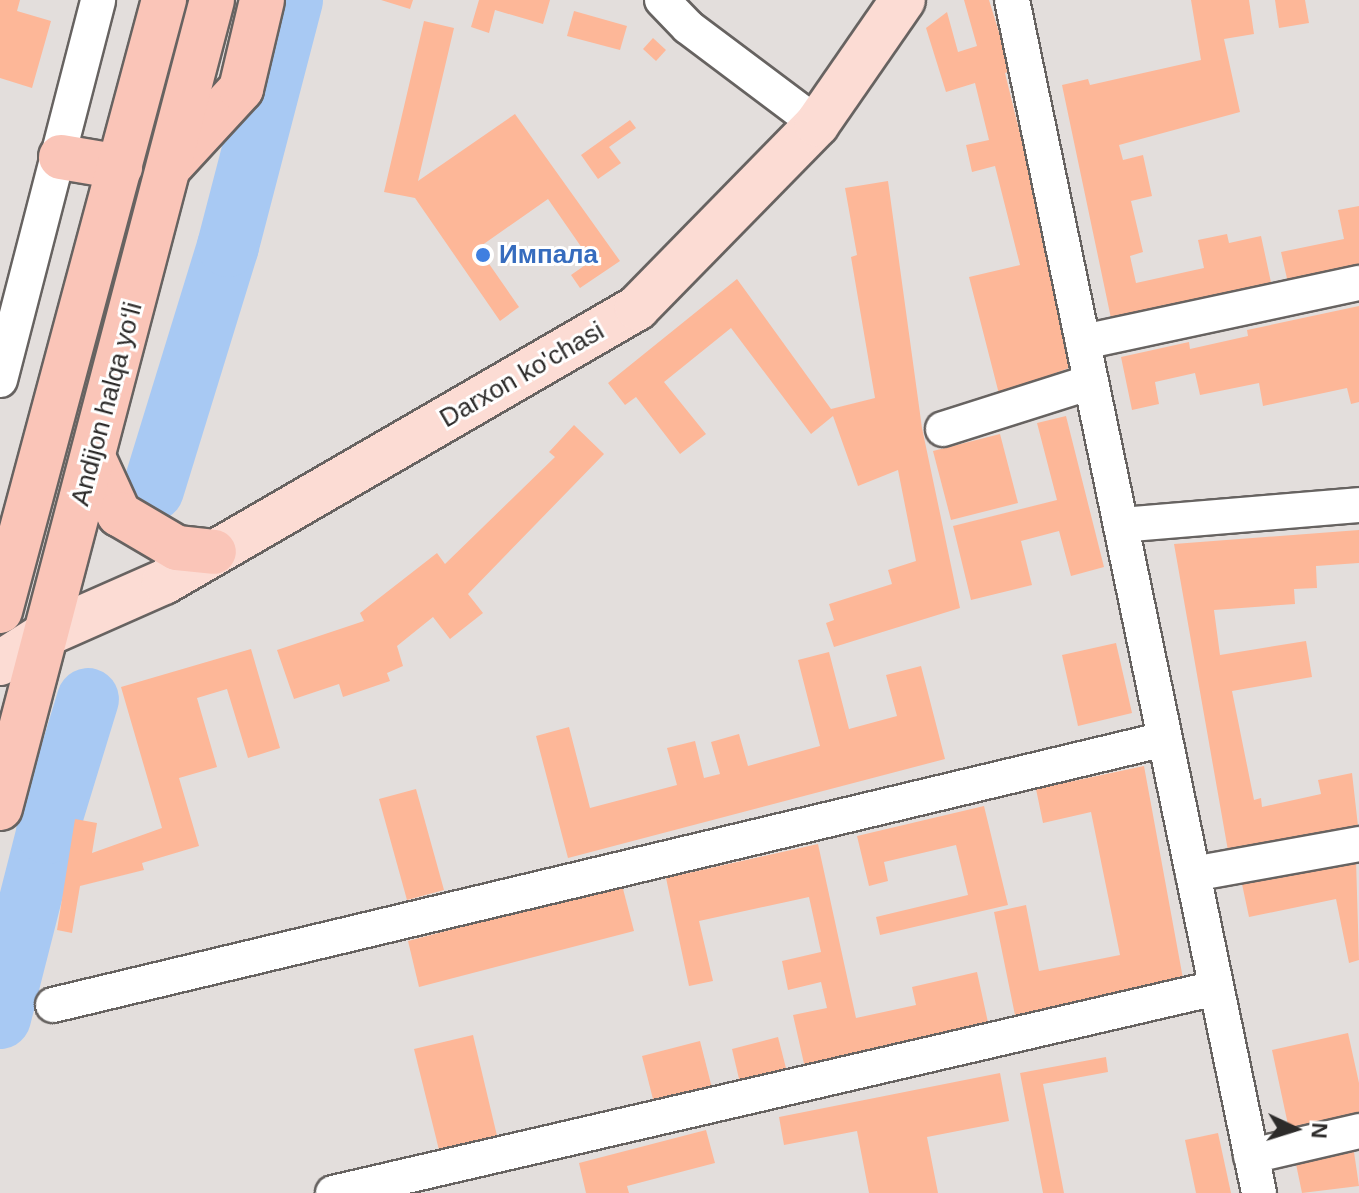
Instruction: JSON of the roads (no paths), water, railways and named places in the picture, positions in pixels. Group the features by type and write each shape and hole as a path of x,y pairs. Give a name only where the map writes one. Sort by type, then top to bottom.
{"highway":[{"name":"Andijon halqa yo‘li","path":"0,611 164,0"},
{"name":"Andijon halqa yo‘li","path":"0,808 212,0"},
{"path":"169,167 241,89 262,0"},
{"path":"61,157 120,167"},
{"path":"93,457 119,514 177,548 214,552"}],"main road":[{"name":"Darxon ko'chasi","path":"0,663 46,634 164,582 637,308 817,124 903,0"}],"street":[{"path":"0,380 61,157 98,0"},
{"path":"662,0 692,14 817,124"},
{"path":"1012,0 1259,1193"},
{"path":"1083,342 1359,283"},
{"path":"943,429 1091,382"},
{"path":"1121,525 1359,505"},
{"path":"53,1005 1165,739"},
{"path":"1193,874 1359,844"},
{"path":"333,1193 1216,988"},
{"path":"1251,1156 1359,1131"}],"waterway":[{"path":"153,490 228,246 292,0"},
{"path":"0,1018 47,833 88,699"}],"place":[{"name":"Импала","path":"483,255"}]}
